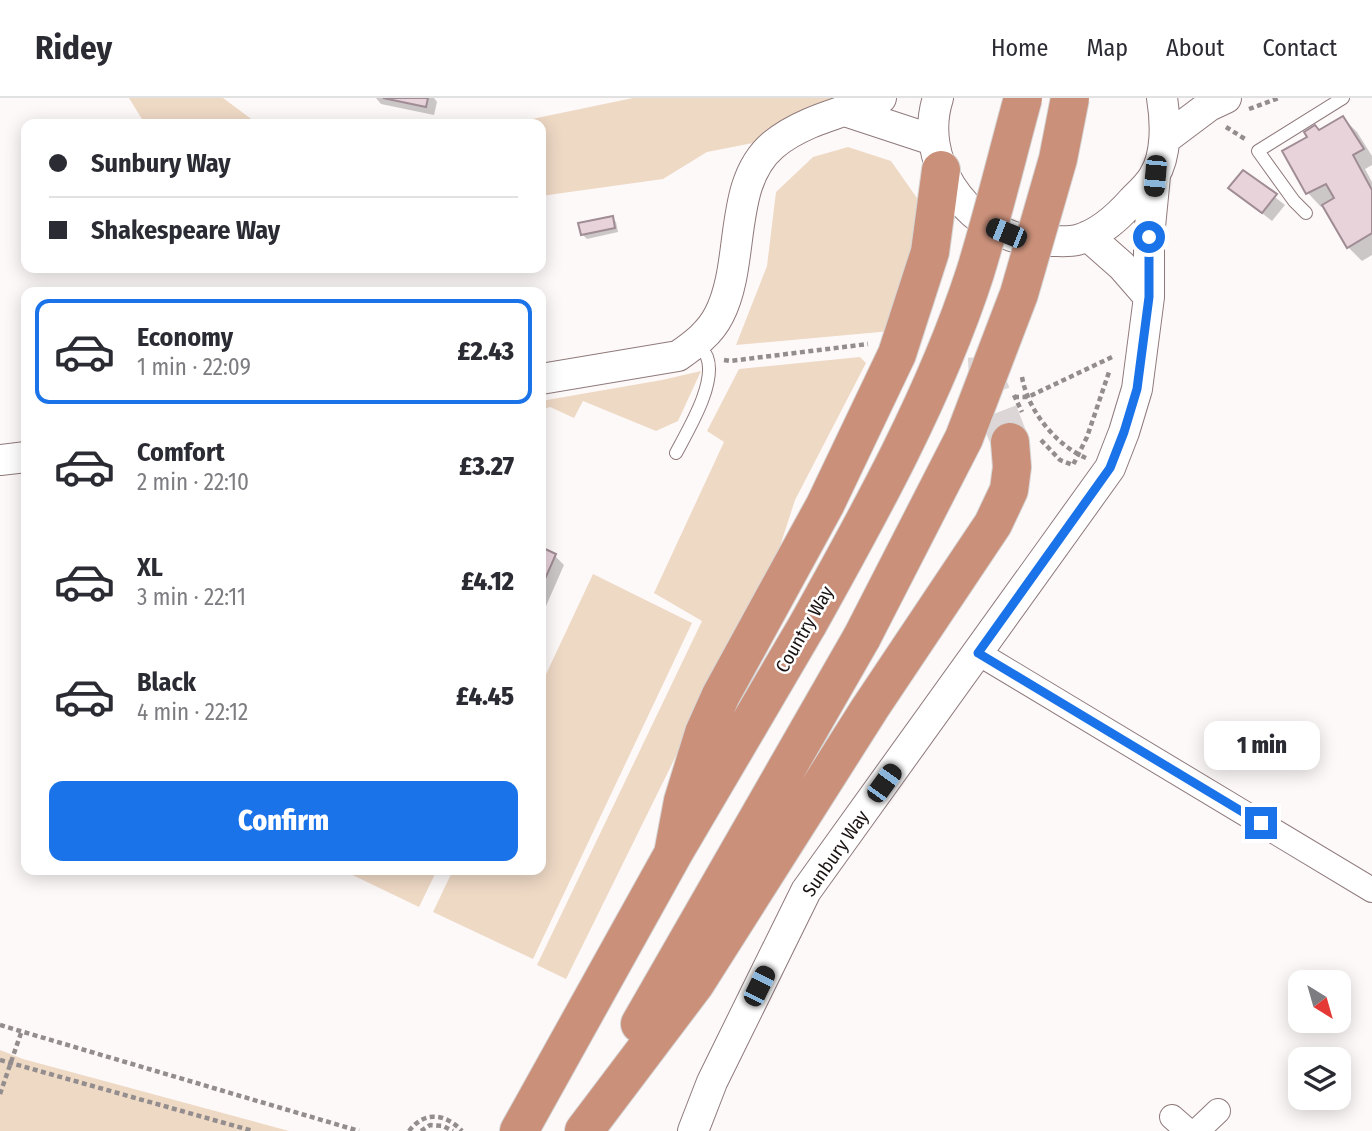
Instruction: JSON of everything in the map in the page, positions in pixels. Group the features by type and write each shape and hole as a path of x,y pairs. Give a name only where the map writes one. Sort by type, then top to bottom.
{"highway":[{"name":"Country Way","path":"519,1131 673,854 872,510 928,393 975,274 1023,98"},
{"path":"582,1131 862,637 964,438 1019,294 1058,159 1070,98"},
{"path":"673,854 683,801 704,733 721,695 825,505 897,354 930,252 937,155"},
{"path":"582,1131 695,984 870,708 993,524 1009,490 1012,467 1024,431"}],"street":[{"path":"546,378 665,359 702,350 733,278 747,182 757,162 774,144 806,124 881,98"},
{"path":"938,98 934,110 937,155 949,187 986,225 1026,241 1070,241 1088,236 1107,225 1155,176"},
{"name":"Sunbury Way","path":"693,1131 712,1082 806,891 1110,468 1137,389 1149,297 1149,237 1155,176 1165,139 1162,98"},
{"path":"1165,139 1209,106 1229,111"},
{"path":"845,111 937,155"},
{"path":"1088,236 1122,267 1149,297"},
{"path":"0,460 21,458"},
{"path":"978,653 1372,890"},
{"path":"1197,1131 1217,1111"}],"lane":[{"path":"1306,213 1294,201 1258,151 1343,98"},
{"path":"676,453 705,393 709,372 702,350"}],"path":[{"path":"1258,151 1247,141 1229,111 1279,98"},
{"path":"702,350 730,361 871,344"},
{"path":"1012,390 1024,431 1060,460 1073,465 1109,374 1115,345"},
{"path":"1014,397 1028,397 1112,357"},
{"path":"1028,397 1048,427 1069,450 1079,454"},
{"path":"0,1025 359,1131"},
{"path":"0,1094 20,1033"},
{"path":"0,1060 253,1131"},
{"path":"410,1131 423,1119 439,1116 452,1120 462,1131"},
{"path":"421,1131 430,1125 443,1126 453,1131"}],"shaded area":[{"path":"129,98 223,98 251,119 142,119"},
{"path":"633,98 861,98 809,109 753,143 707,152 663,179 546,195 546,119 532,119"},
{"path":"848,147 891,161 917,198 920,238 891,331 736,345 767,266 776,192 813,157"},
{"path":"860,357 866,363 795,500 769,580 707,693 566,979 537,965 702,621 654,593 724,442 707,431 739,369"},
{"path":"701,371 678,421 656,431 583,401 574,418 550,407 546,408 546,400"},
{"path":"593,574 692,623 533,959 433,912 451,875 546,875 546,674"},
{"path":"352,875 435,875 419,907"},
{"path":"0,1050 23,1059 289,1131 0,1131"}],"building":[{"path":"383,98 428,98 426,107"},
{"path":"1343,116 1364,149 1353,155 1372,190 1372,233 1347,248 1322,205 1334,198 1326,184 1306,194 1282,151 1307,137 1304,132 1315,125 1319,130"},
{"path":"1243,170 1277,194 1262,213 1228,188"},
{"path":"613,216 615,228 581,235 578,223"},
{"path":"546,549 556,554 546,577"}],"tunnel":[{"path":"987,357 988,385 1010,442"}],"route":[{"path":"1149,237 1149,297 1137,389 1110,468 978,653 1261,823"}]}
